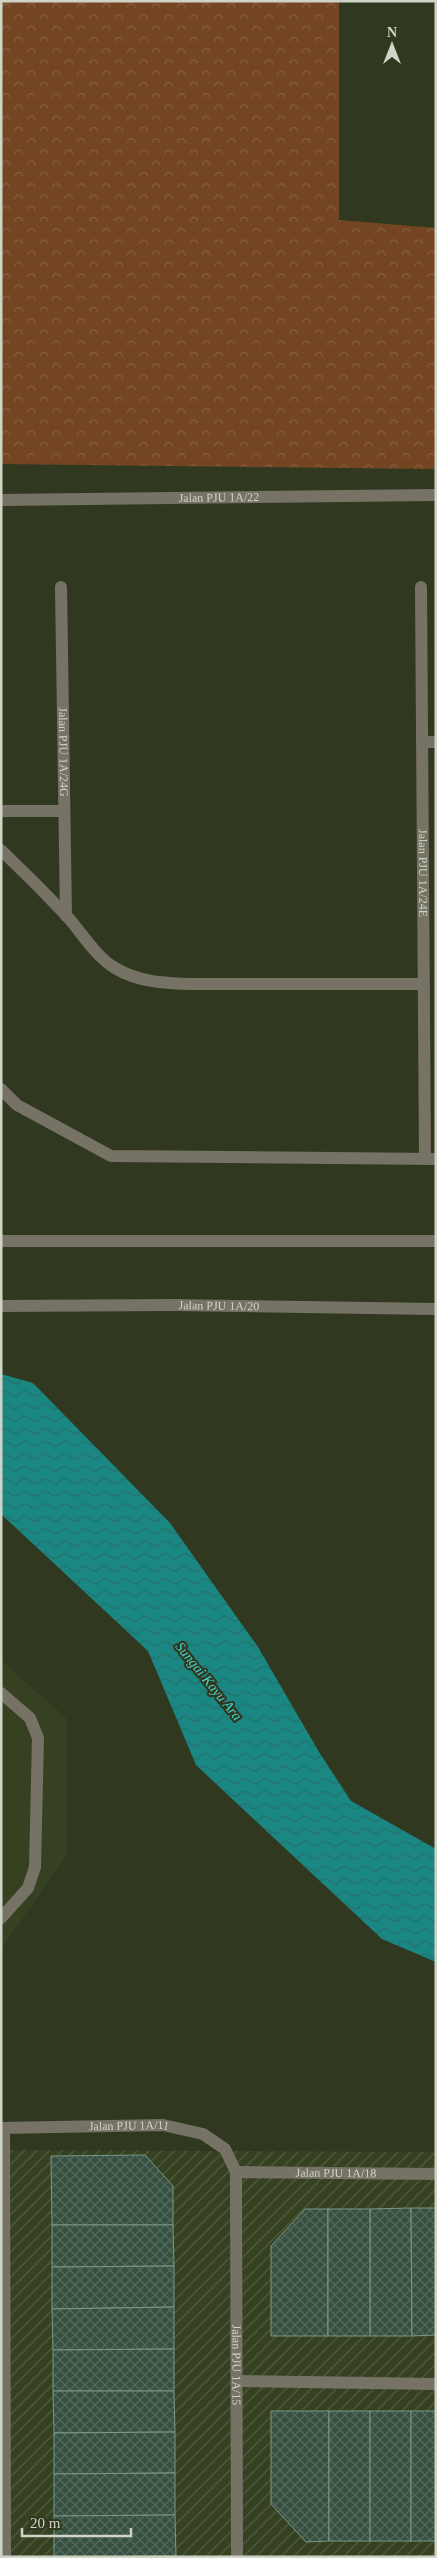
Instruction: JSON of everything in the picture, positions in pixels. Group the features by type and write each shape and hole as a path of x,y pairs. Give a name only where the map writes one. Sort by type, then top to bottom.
{"street":[{"name":"Jalan PJU 1A/22","path":"1,500 436,495"},
{"name":"Jalan PJU 1A/24G","path":"61,587 66,916"},
{"name":"Jalan PJU 1A/24E","path":"420,587 424,984 431,1159"},
{"path":"422,742 436,742"},
{"path":"1,811 63,811"},
{"path":"1,850 66,916 97,953 115,968 135,978 160,983 424,984"},
{"path":"1,1089 17,1105 110,1156 431,1159"},
{"path":"1,1241 436,1241"},
{"name":"Jalan PJU 1A/20","path":"1,1306 172,1305 436,1309"},
{"path":"1,1692 30,1718 38,1738 35,1868 28,1888 1,1918"},
{"name":"Jalan PJU 1A/11","path":"3,2128 163,2124 203,2134 225,2149 236,2172"},
{"path":"3,2128 5,2557"},
{"name":"Jalan PJU 1A/18","path":"236,2172 436,2174"},
{"name":"Jalan PJU 1A/15","path":"236,2172 237,2557"},
{"path":"237,2381 436,2384"}],"shaded area":[{"path":"1,1660 66,1718 67,1855 1,1949"},
{"path":"1,2150 436,2152 436,2557 1,2557"}],"green space":[{"path":"1,1 339,1 339,220 436,228 436,469 1,464"}],"water":[{"name":"Sungai Kayu Ara","path":"1,1374 33,1383 170,1523 258,1647 319,1752 351,1801 436,1849 436,1962 382,1939 196,1765 148,1651 1,1514"}],"building":[{"path":"145,2155 173,2186 173,2225 52,2225 51,2156"},
{"path":"411,2208 412,2336 370,2336 370,2209"},
{"path":"411,2208 436,2208 436,2335 412,2336"},
{"path":"305,2209 328,2209 328,2336 271,2336 271,2246"},
{"path":"328,2209 370,2209 370,2336 328,2336"},
{"path":"52,2225 173,2225 174,2266 52,2267"},
{"path":"174,2266 174,2307 52,2309 52,2267"},
{"path":"174,2307 174,2349 53,2350 52,2309"},
{"path":"174,2349 174,2391 53,2391 53,2350"},
{"path":"53,2391 174,2391 175,2432 54,2433"},
{"path":"271,2411 329,2411 329,2541 306,2542 271,2504"},
{"path":"329,2411 370,2411 370,2541 329,2541"},
{"path":"370,2411 411,2411 411,2541 370,2541"},
{"path":"411,2411 436,2411 436,2541 411,2541"},
{"path":"175,2432 175,2473 54,2474 54,2433"},
{"path":"175,2473 175,2515 54,2516 54,2474"},
{"path":"175,2515 176,2556 54,2557 54,2516"}]}
